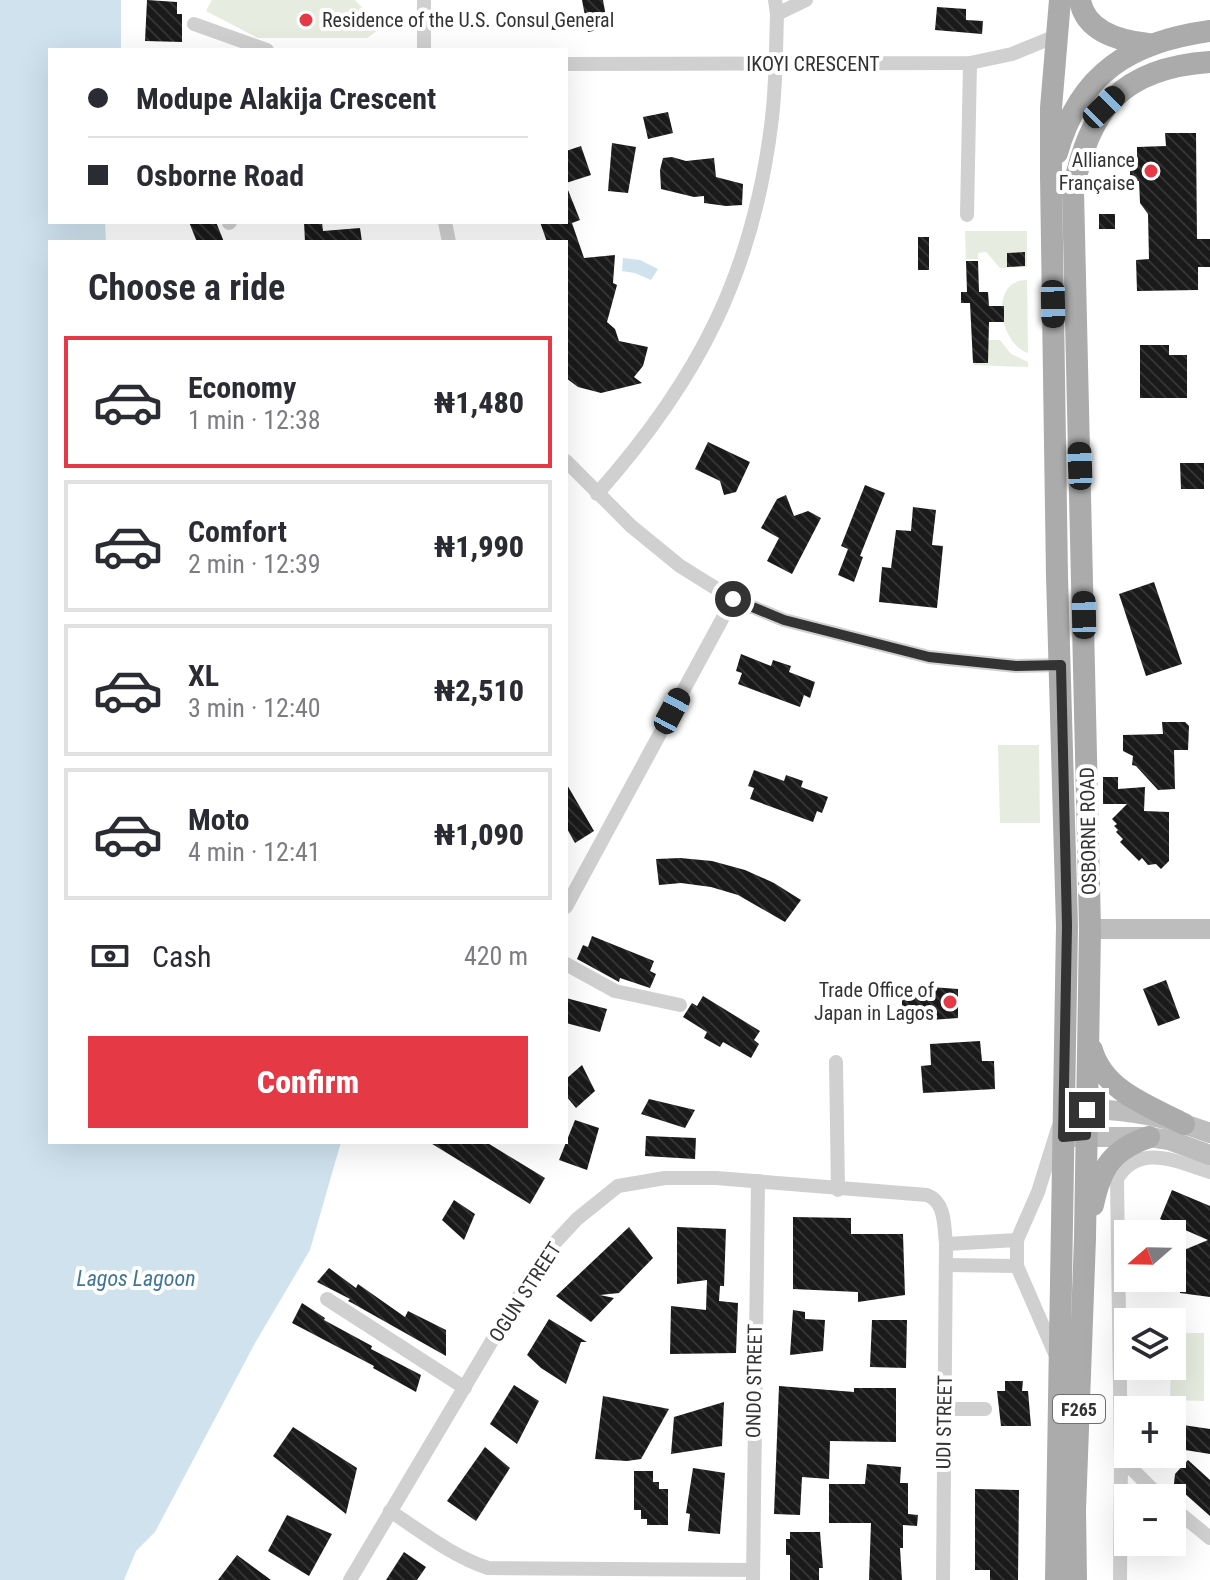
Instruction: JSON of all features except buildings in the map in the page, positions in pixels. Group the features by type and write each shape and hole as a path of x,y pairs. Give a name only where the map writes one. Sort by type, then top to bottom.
{"main road":[{"name":"OSBORNE ROAD","path":"1056,1580 1067,926 1051,176 1051,108 1060,0"},
{"path":"1080,0 1081,7 1102,32 1127,42 1149,44"},
{"name":"F265","path":"1051,176 1063,133 1088,91 1106,70 1127,54 1149,44 1210,31"},
{"name":"OSBORNE ROAD","path":"1076,1580 1075,1510 1085,1238 1090,929 1073,191 1086,140 1104,107 1117,94 1153,74 1179,65 1210,62"},
{"path":"1090,929 1210,929"},
{"path":"1090,1041 1097,1065 1114,1084 1184,1124"},
{"path":"1063,1112 1123,1111 1210,1133"},
{"path":"1063,1137 1149,1137 1169,1140 1210,1155"},
{"path":"1085,1238 1095,1194 1106,1168 1119,1150 1149,1137"}],"street":[{"path":"424,0 424,48"},
{"path":"597,494 679,390 732,290 757,211 766,165 773,115 776,7 806,0"},
{"path":"194,24 261,48"},
{"name":"IKOYI CRESCENT","path":"568,64 970,63 1012,54 1056,36"},
{"path":"967,215 970,63"},
{"path":"568,463 631,526 680,566 733,599 784,620 929,657 1016,666 1061,665"},
{"path":"568,903 733,599"},
{"path":"568,965 615,991 680,1005"},
{"path":"836,1062 838,1190"},
{"path":"1059,1363 1017,1266 1017,1240 1038,1192 1063,1112"},
{"path":"1120,1396 1117,1179 1131,1162 1142,1157 1156,1156 1210,1172"},
{"name":"OGUN STREET","path":"350,1580 550,1248 577,1219 618,1186 665,1178 716,1178 927,1195 941,1205 946,1265"},
{"name":"ONDO STREET","path":"753,1575 758,1181"},
{"path":"946,1244 1017,1240"},
{"path":"946,1265 1017,1266"},
{"name":"UDI STREET","path":"943,1580 946,1265"},
{"path":"327,1299 465,1388"},
{"path":"944,1409 985,1409"},
{"path":"1120,1580 1121,1468"},
{"path":"1131,1468 1147,1484"},
{"path":"390,1511 444,1547 488,1568 565,1575 753,1575"},
{"path":"1186,1518 1210,1538"}],"shaded area":[{"name":"Residence of the U.S. Consul General","path":"212,0 355,0 381,28 367,38 258,38 206,11"},
{"path":"965,231 1027,231 1027,267 1000,268 986,252 978,253 978,259 966,259"},
{"path":"1027,280 1028,353 1010,337 1002,312 1007,290 1015,282"},
{"path":"988,340 1000,340 1011,354 1028,362 1028,367 973,365"},
{"path":"998,745 1039,745 1040,823 1000,823"},
{"path":"1186,1333 1204,1333 1204,1401 1170,1396 1171,1380 1186,1380"}],"water":[{"name":"Lagos Lagoon","path":"0,0 121,0 121,48 48,48 48,224 105,224 106,240 48,240 48,1144 340,1144 310,1250 255,1343 155,1532 136,1551 124,1580 0,1580"},
{"path":"623,258 640,260 658,269 651,280 622,271"}],"place":[{"name":"Residence of the U.S. Consul General","path":"306,20"},
{"name":"Alliance Française","path":"1151,171"},
{"name":"Trade Office of Japan in Lagos","path":"950,1002"}],"route":[{"path":"733,599 784,620 929,657 1016,666 1061,665 1067,926 1063,1137 1086,1135 1087,1110"}]}
